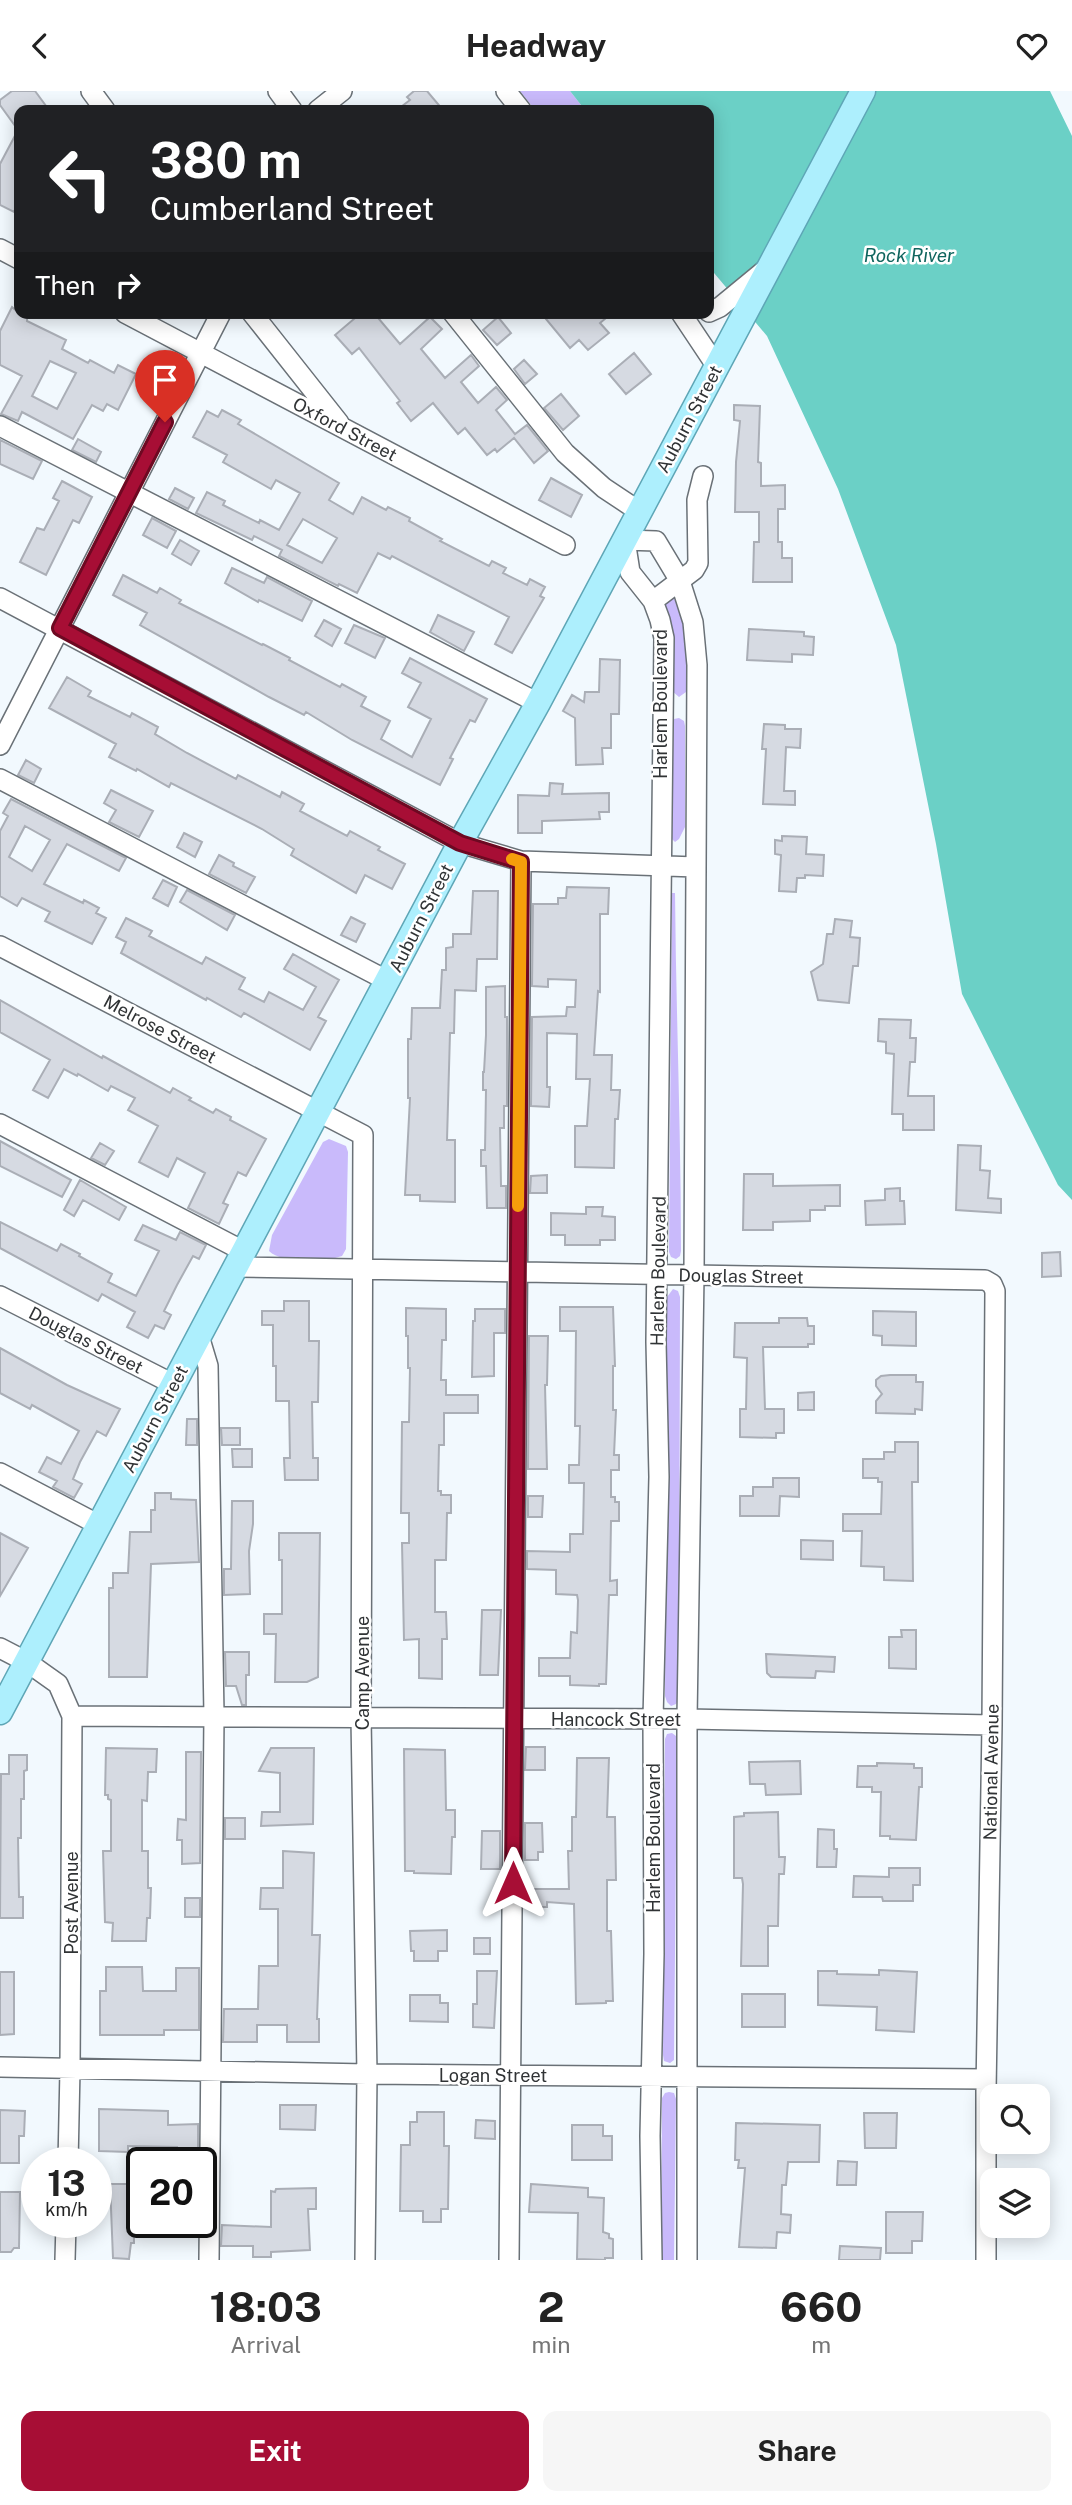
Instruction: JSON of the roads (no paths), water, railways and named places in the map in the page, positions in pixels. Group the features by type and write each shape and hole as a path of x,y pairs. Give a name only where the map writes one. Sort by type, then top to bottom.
{"main road":[{"name":"Auburn Street","path":"0,1712 460,843 538,703 863,91"}],"street":[{"path":"324,105 342,91"},
{"path":"506,91 518,105"},
{"path":"714,310 771,265"},
{"name":"Oxford Street","path":"136,319 565,545"},
{"path":"0,745 218,319"},
{"path":"257,319 344,429"},
{"path":"458,319 565,453 604,488 640,512"},
{"path":"685,319 717,367"},
{"path":"0,426 538,703"},
{"path":"653,601 694,570 698,563 697,500 703,476"},
{"name":"Harlem Boulevard","path":"652,2260 650,2076 654,1954 653,1719 659,1477 657,1275 664,638 653,601 630,572 625,540 656,541 680,581 693,622 697,664 694,1275 687,1719 687,2260"},
{"path":"0,597 460,843 521,862 696,867"},
{"path":"662,709 696,710"},
{"path":"0,779 388,981"},
{"path":"509,2260 521,862"},
{"name":"Melrose Street","path":"0,946 319,1112"},
{"name":"Camp Avenue","path":"319,1112 363,1135 361,1718 367,2074 365,2260"},
{"path":"0,1124 241,1260"},
{"name":"Douglas Street","path":"241,1260 362,1268 985,1280 992,1284"},
{"name":"National Avenue","path":"986,2260 995,1291 992,1284"},
{"name":"Douglas Street","path":"0,1296 173,1384"},
{"path":"199,1336 208,1366 214,1715 209,2260"},
{"path":"0,1473 99,1525"},
{"path":"0,1648 27,1662"},
{"name":"Post Avenue","path":"27,1662 58,1683 72,1716 68,2147"},
{"name":"Hancock Street","path":"72,1716 687,1719 992,1725"},
{"name":"Logan Street","path":"0,2067 367,2074 986,2079"},
{"path":"65,2260 66,2238"}],"water":[{"name":"Rock River","path":"570,91 1050,91 1072,136 1072,1200 1058,1185 962,994 936,844 896,645 838,489 767,336 714,273 714,105 581,105"}]}
